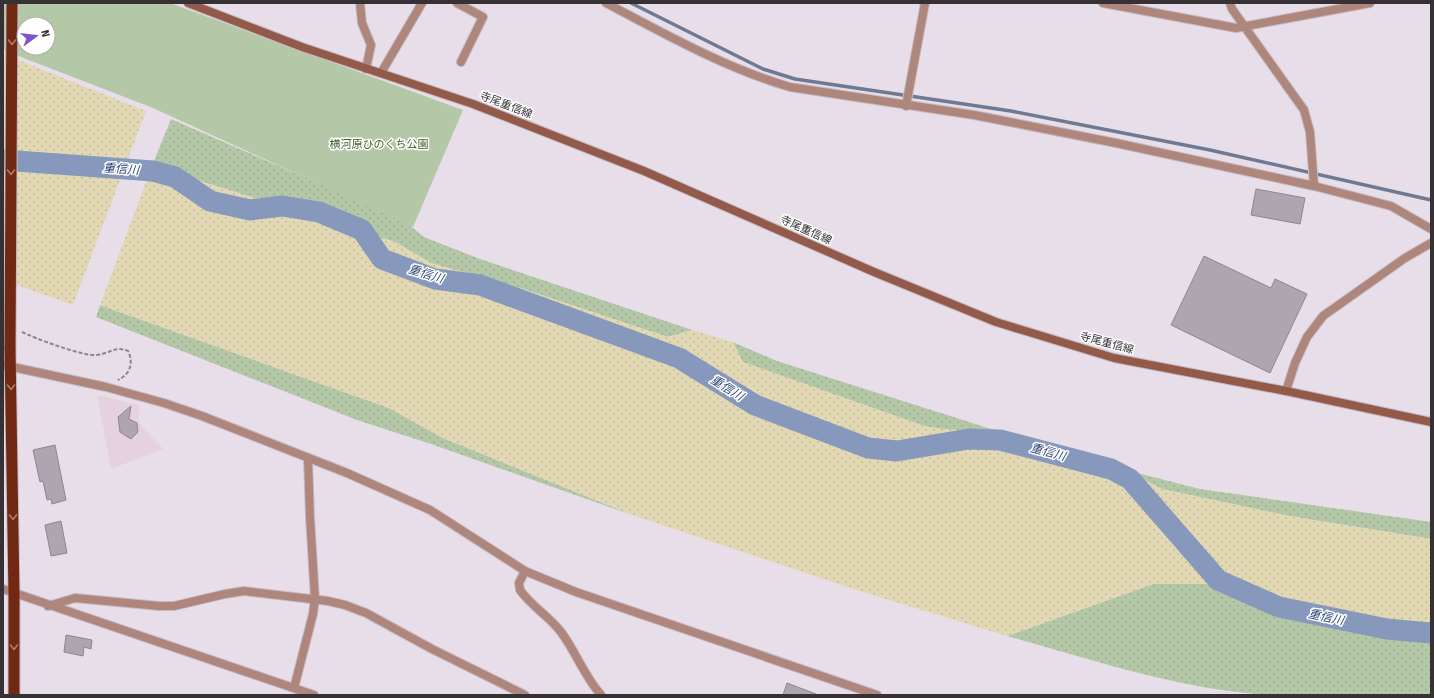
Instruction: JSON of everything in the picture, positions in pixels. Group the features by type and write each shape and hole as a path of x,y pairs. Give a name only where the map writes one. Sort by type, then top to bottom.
{"highway":[{"path":"12,3 10,348 7,366 14,594 14,695"}],"main road":[{"name":"寺尾重信線","path":"188,3 302,47 473,104 644,171 874,272 996,322 1114,358 1286,391 1431,422"}],"street":[{"path":"360,3 362,23 371,45 366,69"},
{"path":"381,73 422,3"},
{"path":"457,3 483,17 461,62"},
{"path":"906,106 925,3"},
{"path":"1103,3 1236,28 1370,3"},
{"path":"1230,3 1232,9 1304,110 1310,132 1314,186"},
{"path":"610,4 734,67 790,87 982,117 1314,186 1391,206 1431,229"},
{"path":"1286,391 1295,363 1307,337 1323,316 1405,258 1431,243"},
{"path":"7,366 106,387 164,403 202,416 308,459 347,473 430,510 525,571 576,592 877,695"},
{"path":"294,688 316,599 310,516 308,459"},
{"path":"525,571 519,583 520,590 552,621 562,633 585,674 601,695"},
{"path":"3,590 310,694"},
{"path":"48,606 75,598 159,606 174,606 225,594 244,592 316,599 345,605 366,613 432,650 525,695"}],"path":[{"path":"21,331 84,353 95,355 119,348 128,351 131,364 129,370 124,377 106,387"}],"shaded area":[{"path":"97,395 140,405 138,417 140,424 163,449 111,469"}],"green space":[{"name":"横河原ひのくち公園","path":"3,3 170,3 463,110 413,227 153,108 19,56 56,56 56,16 16,16 16,55 3,50"},
{"path":"171,119 403,220 424,237 480,259 692,330 668,337 431,263 395,242 152,166"},
{"path":"100,305 389,408 443,438 635,516 431,444 357,420 96,317"},
{"path":"733,342 777,361 1007,434 942,429 924,426 742,362"},
{"path":"1122,469 1200,489 1431,522 1431,539 1289,516 1162,489"},
{"path":"1153,584 1217,584 1268,609 1388,635 1431,640 1431,695 1310,696 1237,692 1203,687 1137,673 1007,636"}],"sand":[{"path":"3,54 146,111 73,305 3,280"},
{"path":"152,166 395,242 431,263 524,289 668,337 692,330 733,342 743,362 924,426 942,429 1007,434 1122,469 1162,489 1289,516 1431,539 1431,640 1388,635 1268,609 1217,584 1153,584 1007,636 847,587 635,516 443,438 389,408 100,305"}],"building":[{"path":"1256,189 1305,198 1300,224 1251,215"},
{"path":"1204,256 1271,288 1275,279 1307,294 1270,373 1171,325"},
{"path":"131,406 129,419 137,423 138,432 131,439 120,432 118,417"},
{"path":"55,445 66,500 52,504 51,499 47,500 43,481 40,482 33,450"},
{"path":"61,521 67,553 51,556 45,525"},
{"path":"66,635 92,640 91,649 84,647 83,656 64,652"},
{"path":"787,683 816,694 816,695 783,695"}],"waterway":[{"path":"631,3 763,69 795,79 1011,111 1210,150 1431,200"},
{"name":"重信川","path":"3,160 153,171 175,177 210,201 250,210 282,206 319,212 362,230 382,259 435,279 480,285 679,358 755,405 868,448 897,451 969,439 1000,440 1111,469 1130,479 1218,580 1279,607 1387,629 1431,633"}]}
